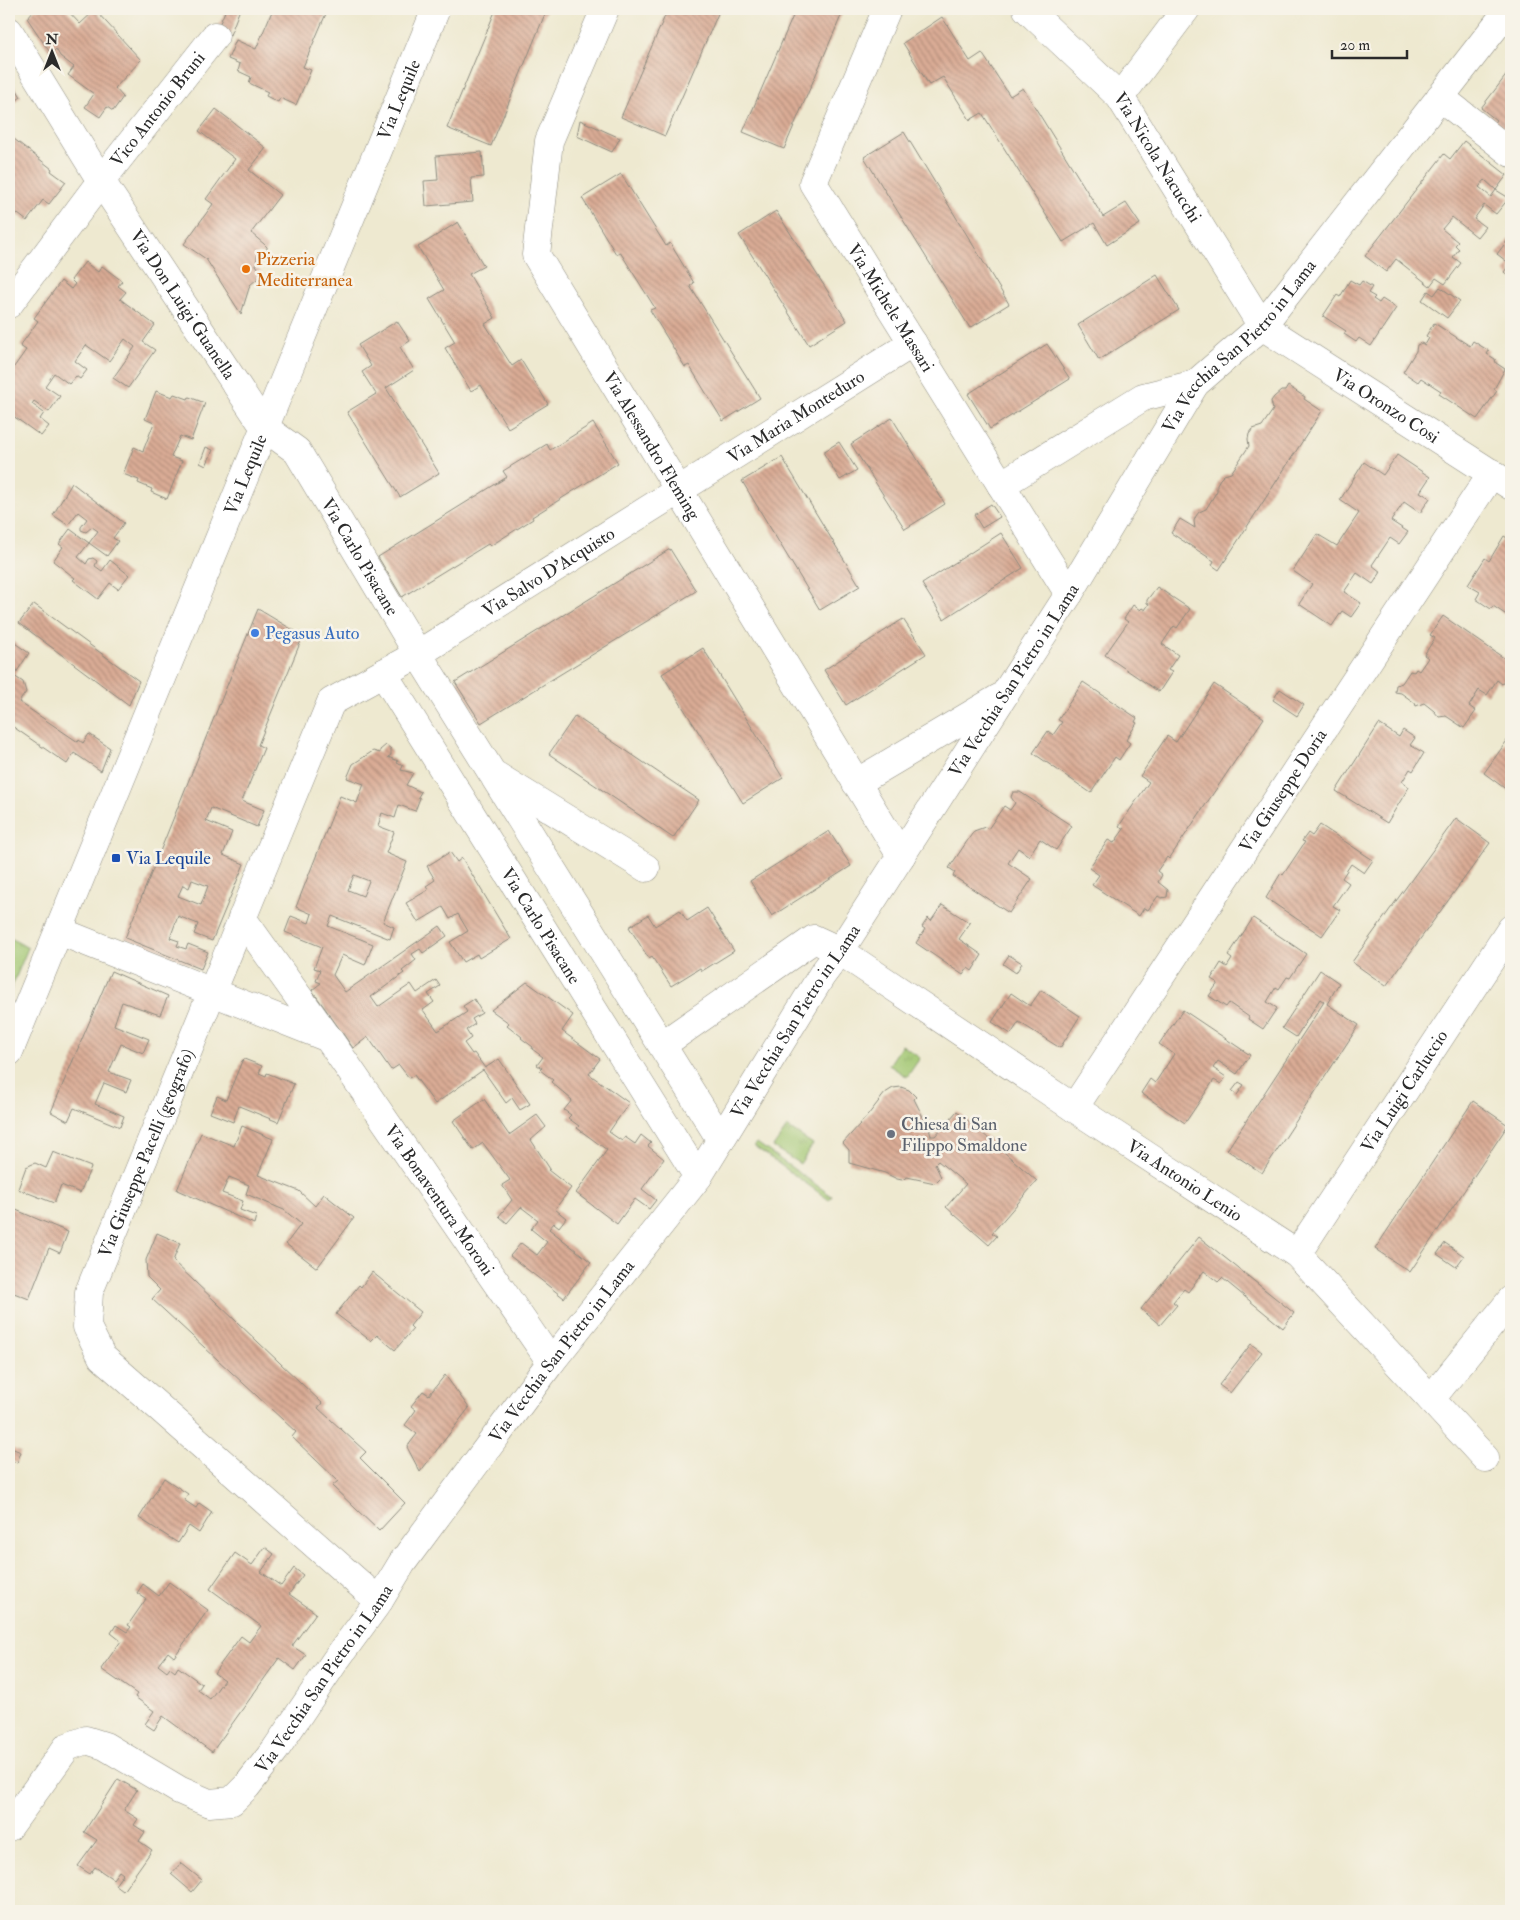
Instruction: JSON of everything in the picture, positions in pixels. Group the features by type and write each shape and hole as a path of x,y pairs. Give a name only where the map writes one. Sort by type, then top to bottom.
{"street":[{"name":"Via Lequile","path":"9,1052 436,9"},
{"name":"Via Alessandro Fleming","path":"604,9 549,141 536,255 900,856"},
{"name":"Via Michele Massari","path":"887,9 813,183 1069,594"},
{"name":"Via Nicola Nacucchi","path":"1027,9 1120,97 1262,326"},
{"path":"1120,97 1186,9"},
{"name":"Via Vecchia San Pietro in Lama","path":"9,1827 67,1747 86,1740 105,1746 179,1790 209,1803 232,1801 247,1786 275,1750 378,1602 402,1563 551,1362 698,1177 822,975 840,951 1069,594 1195,384 1262,326 1509,9"},
{"name":"Via Don Luigi Guanella","path":"9,31 101,181 265,428"},
{"name":"Vico Antonio Bruni","path":"9,304 101,181 215,36"},
{"path":"1440,97 1511,153"},
{"name":"Via Oronzo Cosi","path":"1262,326 1501,480"},
{"name":"Via Maria Monteduro","path":"679,490 913,343"},
{"path":"1001,485 1143,397 1195,384"},
{"name":"Via Carlo Pisacane","path":"265,428 297,451 418,654 721,1140"},
{"name":"Via Giuseppe Doria","path":"1074,1108 1501,480"},
{"name":"Via Salvo D'Acquisto","path":"418,654 679,490"},
{"name":"Via Giuseppe Pacelli (geografo)","path":"378,1602 102,1357 88,1327 89,1292 331,702 418,654"},
{"name":"Via Carlo Pisacane","path":"383,673 698,1177"},
{"path":"856,783 1004,695"},
{"name":"Via Carlo Pisacane","path":"492,773 646,868"},
{"name":"Via Bonaventura Moroni","path":"242,918 328,1038 551,1362"},
{"name":"Via Luigi Carluccio","path":"1297,1254 1511,929"},
{"path":"58,931 328,1038"},
{"name":"Via Antonio Lenio","path":"662,1045 814,939 840,951 1074,1108 1297,1254 1485,1458"},
{"path":"1431,1399 1511,1300"}],"green space":[{"path":"9,937 28,948 9,994"},
{"path":"902,1045 920,1058 907,1077 889,1065"},
{"path":"787,1127 813,1144 800,1164 773,1147"},
{"path":"757,1143 832,1196 829,1200 754,1146"}],"building":[{"path":"35,9 66,9 80,24 95,10 141,60 115,88 123,97 113,111 107,107 100,117 85,107 94,94 68,75 74,67 60,56 56,49 51,54 27,18"},
{"path":"226,9 240,9 230,35 219,25"},
{"path":"273,9 328,9 303,67 311,70 296,105 280,98 278,102 266,96 268,92 249,83 251,77 238,71 240,64 228,59 236,40 256,49"},
{"path":"496,9 547,9 491,146 447,128"},
{"path":"668,9 720,9 665,136 621,117"},
{"path":"796,9 844,9 784,149 743,132"},
{"path":"942,17 970,61 982,53 1010,96 1023,88 1103,217 1126,203 1140,224 1107,245 1094,223 1063,242 982,113 970,120 943,77 929,85 903,43"},
{"path":"1511,69 1511,143 1491,127 1496,120 1481,108"},
{"path":"9,76 21,97 10,105 9,103"},
{"path":"216,109 266,148 249,170 280,195 251,233 267,247 267,250 264,254 258,253 256,265 263,274 250,285 241,314 206,259 184,244 213,204 206,199 235,159 199,131"},
{"path":"580,120 620,138 612,152 577,136"},
{"path":"904,132 1009,304 970,328 864,157"},
{"path":"9,135 66,182 49,204 43,200 27,221 9,207"},
{"path":"1464,141 1507,175 1496,190 1509,198 1496,214 1484,205 1474,219 1485,227 1477,237 1452,217 1442,229 1458,242 1455,245 1459,249 1453,257 1461,263 1445,284 1436,278 1430,286 1396,259 1386,272 1365,256 1444,154 1450,159","holes":["1485,180 1496,190 1491,197 1479,187"]},
{"path":"482,152 484,177 471,178 473,202 426,206 424,181 438,180 436,156"},
{"path":"621,174 666,246 670,243 694,283 690,286 760,398 723,421 689,365 685,367 650,310 655,308 620,252 616,254 582,198"},
{"path":"776,211 847,321 809,345 739,235"},
{"path":"458,222 484,266 469,274 495,318 485,324 512,366 521,360 548,404 508,428 481,385 471,391 445,348 455,342 429,299 444,290 418,247"},
{"path":"1511,236 1511,278 1504,272 1510,264 1497,254"},
{"path":"85,262 98,272 102,266 122,281 118,286 126,292 120,299 155,325 143,342 155,350 128,388 113,378 135,347 125,339 109,361 86,345 75,361 87,370 80,379 76,376 69,384 54,373 45,386 60,396 49,412 34,401 32,404 44,413 40,419 49,426 41,436 9,413 9,374 26,350 20,346 38,321 34,318 61,281 71,289 75,284 71,280"},
{"path":"1157,275 1179,310 1099,360 1078,325"},
{"path":"1350,280 1359,285 1362,281 1372,287 1368,293 1375,297 1373,299 1379,303 1382,299 1396,308 1371,346 1359,338 1356,342 1344,334 1346,331 1323,316 1337,295 1340,297"},
{"path":"1440,287 1460,301 1447,318 1422,300 1428,291 1434,295"},
{"path":"397,321 410,341 400,347 414,370 386,388 439,473 400,497 347,412 376,394 362,372 371,366 358,345"},
{"path":"1434,323 1470,346 1473,341 1489,351 1487,354 1505,369 1494,389 1497,391 1477,419 1439,394 1441,391 1421,378 1418,382 1403,372 1416,351 1417,345 1421,343 1425,345 1429,338 1426,336"},
{"path":"1047,344 1070,379 990,429 968,394"},
{"path":"1288,386 1322,411 1219,570 1212,565 1214,561 1171,533 1180,519 1195,528 1194,521 1196,516 1199,512 1206,509 1217,491 1217,484 1220,479 1224,475 1231,473 1249,446 1249,434 1253,429 1262,426 1273,410 1271,401 1281,391 1285,391"},
{"path":"156,391 172,397 174,394 188,399 189,397 205,403 191,440 180,436 171,457 182,461 167,499 151,492 152,489 138,483 139,480 123,474 134,447 143,451 154,423 145,419"},
{"path":"892,418 945,504 905,529 851,444"},
{"path":"593,423 618,463 490,546 488,544 402,597 378,557 507,477 503,471 547,444 550,450"},
{"path":"839,442 857,470 840,480 823,452"},
{"path":"206,447 213,450 206,466 200,463"},
{"path":"1397,455 1430,477 1420,492 1430,498 1420,513 1404,502 1391,521 1408,532 1399,544 1390,538 1372,565 1381,572 1373,584 1357,573 1344,592 1361,603 1351,617 1342,611 1332,626 1299,604 1312,584 1293,571 1317,534 1337,546 1359,513 1340,500 1364,462 1383,475"},
{"path":"782,457 860,586 820,610 742,481"},
{"path":"72,483 124,523 113,538 118,541 107,556 89,543 98,531 92,527 86,532 81,530 87,519 78,512 68,525 53,515"},
{"path":"991,504 1000,517 982,528 974,515"},
{"path":"70,529 89,543 78,557 86,564 89,559 93,558 97,561 95,566 102,571 110,560 129,575 118,589 110,583 98,599 73,580 75,578 53,561 63,547 59,544"},
{"path":"1001,533 1023,568 944,619 922,584"},
{"path":"1511,535 1511,618 1493,606 1491,609 1476,599 1480,592 1468,585 1485,558 1489,561 1504,536 1509,539"},
{"path":"670,549 696,591 481,723 455,682"},
{"path":"1157,587 1190,609 1177,628 1174,626 1162,644 1178,655 1168,670 1172,672 1159,692 1105,655 1128,622 1124,619 1133,605 1140,610 1142,608 1145,610 1149,604 1147,600"},
{"path":"34,604 139,681 129,705 19,623"},
{"path":"258,609 303,636 258,745 264,748 242,801 264,810 257,827 211,808 206,821 232,832 223,855 244,864 212,941 194,934 198,924 178,916 170,938 179,941 177,946 186,949 188,944 208,952 201,969 125,938","holes":["192,880 208,886 201,905 178,896 183,885 189,888"]},
{"path":"1443,616 1511,663 1511,675 1509,674 1502,684 1497,680 1487,695 1479,690 1469,706 1476,711 1464,728 1446,716 1439,717 1424,703 1416,706 1415,703 1401,693 1395,692 1396,685 1402,683 1410,671 1414,672 1416,669 1419,671 1428,658 1424,655 1435,638 1430,635"},
{"path":"903,619 926,654 846,705 824,670"},
{"path":"9,639 29,653 14,676 23,682 26,692 19,702 78,742 79,740 83,743 89,734 110,748 101,771 74,753 67,764 9,724"},
{"path":"703,648 783,778 743,803 662,674"},
{"path":"1083,682 1137,718 1135,722 1137,723 1126,740 1130,743 1119,760 1115,757 1091,793 1033,753 1048,731 1053,735 1062,722 1058,720"},
{"path":"1214,684 1264,718 1169,859 1167,857 1157,871 1162,875 1158,882 1168,890 1167,897 1161,898 1158,896 1148,910 1144,908 1139,916 1092,885 1099,875 1089,868 1108,840 1114,843 1124,829 1119,826 1149,782 1140,776 1167,736 1176,742"},
{"path":"1280,689 1304,705 1297,716 1273,700"},
{"path":"575,716 699,800 673,838 549,754"},
{"path":"1379,724 1399,737 1403,730 1415,738 1410,745 1424,753 1413,771 1410,769 1402,782 1409,787 1387,823 1336,791"},
{"path":"1511,735 1511,793 1484,773"},
{"path":"386,745 391,749 391,755 388,757 398,761 397,763 403,766 401,770 413,773 406,785 421,792 415,811 399,805 395,818 382,813 378,826 394,832 386,853 407,862 383,922 394,927 390,939 332,916 328,926 373,944 365,965 342,955 333,975 345,992 440,926 447,936 423,953 420,949 412,954 416,960 402,971 404,973 371,997 378,1007 411,984 417,993 436,980 440,986 428,994 434,1002 423,1010 438,1031 467,1012 463,1006 474,999 482,1013 472,1019 475,1024 466,1030 471,1038 464,1043 485,1068 499,1059 530,1104 520,1110 512,1098 506,1103 483,1070 435,1104 414,1075 409,1078 399,1065 391,1070 368,1037 353,1048 312,990 321,983 316,981 320,970 314,968 322,947 285,932 291,916 309,923 312,914 296,907 340,796 357,803 364,784 347,778 353,764 373,751 380,753 380,750","holes":["354,875 369,881 363,896 348,890"]},
{"path":"1013,792 1020,792 1072,826 1056,850 1040,839 1029,856 1018,848 1008,863 1032,879 1009,913 953,876 955,872 949,868 974,831 985,827 988,829 1004,806 1010,810 1015,803 1011,797"},
{"path":"1456,818 1490,843 1386,986 1352,962"},
{"path":"1320,825 1373,860 1364,873 1351,864 1342,878 1349,883 1333,906 1340,910 1322,936 1266,898 1281,873 1283,875 1305,842 1302,841 1308,833 1312,836"},
{"path":"829,831 851,866 772,916 750,881"},
{"path":"450,852 457,862 462,858 511,939 479,958 477,954 463,962 450,942 468,931 458,914 450,919 443,907 418,922 406,903 428,890 426,886 435,880 427,866"},
{"path":"942,905 970,923 959,939 982,955 972,971 968,968 963,975 916,943 925,929 922,927 928,918 931,921"},
{"path":"707,908 734,951 702,971 700,968 671,986 652,957 649,959 629,927 648,915 655,926 680,910 687,921"},
{"path":"1253,918 1306,954 1290,978 1287,977 1279,989 1276,987 1267,1002 1277,1008 1263,1029 1229,1003 1226,1007 1209,996 1218,983 1211,979 1221,963 1227,967 1232,959 1228,956"},
{"path":"1009,955 1022,963 1016,973 1003,964"},
{"path":"1320,970 1339,983 1327,1004 1359,1025 1262,1173 1227,1150 1324,1002 1320,999 1296,1037 1282,1028"},
{"path":"111,971 168,996 160,1015 122,1002 114,1025 149,1039 143,1053 121,1044 109,1072 131,1080 126,1092 104,1083 95,1104 124,1116 120,1127 74,1108 68,1121 51,1112"},
{"path":"527,982 573,1015 562,1031 600,1059 589,1074 629,1103 609,1132 622,1141 625,1137 635,1144 641,1135 651,1143 648,1146 664,1159 642,1189 656,1200 649,1209 635,1199 617,1224 576,1193 607,1150 577,1128 579,1126 568,1118 571,1115 564,1110 572,1100 551,1082 553,1080 540,1070 542,1068 537,1065 543,1057 507,1025 509,1023 491,1010"},
{"path":"1041,990 1080,1016 1060,1048 1019,1022 1011,1034 992,1022 1011,993 1030,1006"},
{"path":"1183,1010 1250,1055 1237,1074 1218,1061 1213,1068 1226,1077 1221,1084 1214,1080 1185,1123 1141,1093 1150,1079 1155,1083 1174,1054 1159,1044"},
{"path":"244,1059 262,1066 259,1073 266,1076 267,1073 294,1084 278,1122 239,1106 233,1122 210,1113 217,1096 226,1100"},
{"path":"1239,1082 1244,1085 1237,1095 1232,1091"},
{"path":"901,1087 909,1090 916,1097 914,1099 931,1136 935,1136 957,1111 1037,1181 992,1233 997,1236 989,1245 946,1207 966,1184 938,1161 935,1164 941,1177 935,1183 907,1177 902,1180 897,1179 885,1173 849,1163 849,1150 843,1143 885,1093 893,1088"},
{"path":"484,1099 509,1135 537,1115 546,1127 531,1140 550,1169 548,1170 571,1188 555,1209 566,1218 559,1227 554,1223 549,1229 591,1262 564,1298 510,1256 521,1243 537,1255 547,1242 531,1229 538,1220 521,1207 507,1223 499,1216 512,1200 502,1185 510,1180 483,1143 473,1150 453,1121"},
{"path":"1473,1101 1508,1125 1410,1272 1375,1249"},
{"path":"242,1126 273,1139 258,1175 299,1191 315,1206 324,1194 354,1218 317,1268 286,1244 301,1224 284,1210 246,1194 249,1185 229,1177 222,1193 243,1201 240,1210 256,1216 254,1224 177,1190 201,1133 234,1146"},
{"path":"53,1152 91,1167 80,1193 61,1185 54,1203 18,1189 26,1167 35,1163 46,1168"},
{"path":"9,1207 68,1232 60,1253 49,1248 29,1299 9,1291"},
{"path":"157,1233 180,1243 173,1261 322,1403 318,1408 366,1452 360,1458 405,1503 379,1531 332,1486 338,1481 292,1437 296,1432 152,1299 160,1290 147,1277 146,1260"},
{"path":"1199,1237 1294,1313 1283,1328 1222,1278 1218,1282 1204,1271 1188,1292 1184,1289 1173,1302 1177,1305 1160,1325 1141,1309"},
{"path":"1445,1243 1464,1256 1456,1267 1437,1254"},
{"path":"372,1272 421,1312 410,1326 413,1329 395,1350 377,1335 371,1341 336,1314"},
{"path":"1251,1344 1262,1352 1230,1393 1219,1385"},
{"path":"445,1375 469,1408 420,1472 407,1447 417,1434 405,1425 416,1410 411,1406 423,1391 429,1395"},
{"path":"11,1448 21,1452 17,1463 9,1460"},
{"path":"164,1478 188,1494 184,1500 196,1508 199,1503 212,1512 199,1533 189,1526 178,1543 139,1518"},
{"path":"265,1547 274,1554 261,1572 281,1586 294,1568 303,1575 289,1594 316,1613 292,1646 306,1655 295,1670 279,1658 212,1752 163,1716 154,1730 145,1724 154,1711 135,1697 137,1694 101,1669 121,1641 111,1633 116,1625 127,1632 131,1627 128,1625 146,1599 137,1593 143,1584 159,1596 169,1582 208,1610 174,1657 168,1652 158,1665 167,1672 170,1668 175,1672 178,1667 202,1684 198,1690 210,1699 224,1680 214,1673 241,1636 249,1642 261,1626 210,1589 235,1553 252,1565"},
{"path":"118,1779 137,1790 124,1810 138,1819 134,1825 145,1832 139,1841 152,1850 123,1891 115,1885 123,1874 119,1871 113,1879 95,1867 90,1874 78,1866 97,1840 84,1832"},
{"path":"181,1863 202,1880 192,1892 171,1874"}],"place":[{"name":"Pizzeria Mediterranea","path":"246,269"},
{"name":"Pegasus Auto","path":"255,633"},
{"name":"Via Lequile","path":"116,858"},
{"name":"Chiesa di San Filippo Smaldone","path":"891,1134"}]}
